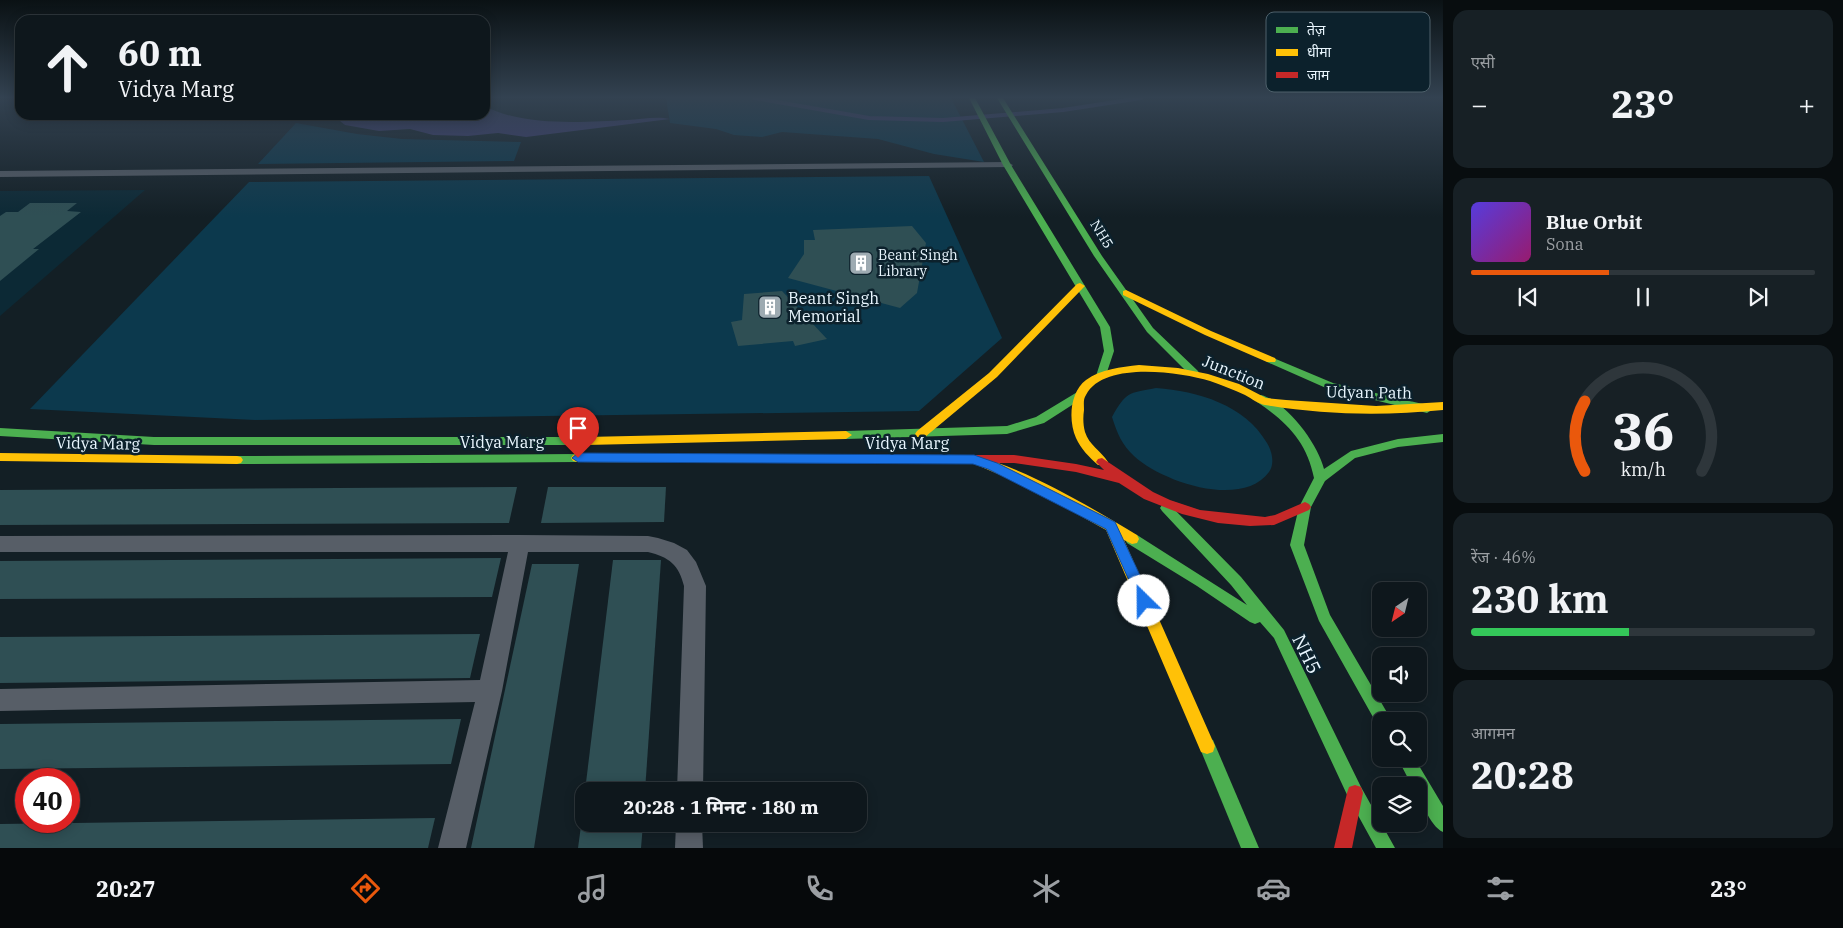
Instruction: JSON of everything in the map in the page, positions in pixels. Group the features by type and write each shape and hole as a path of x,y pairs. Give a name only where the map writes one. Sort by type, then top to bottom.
{"main road":[{"path":"993,138 1007,165 1105,327 1109,351 1101,376"},
{"name":"NH5","path":"1024,138 1098,256 1150,330 1194,373"},
{"path":"921,434 993,375 1080,286"},
{"path":"1122,291 1208,333 1330,386 1427,409"},
{"name":"Junction","path":"1080,395 1088,384 1101,376 1129,368 1157,367 1194,373 1240,389 1264,401 1283,416 1313,451 1320,478"},
{"name":"NH5","path":"1080,395 1077,427 1092,454 1122,479 1177,510 1198,516 1268,522 1305,507"},
{"name":"Vidya Marg","path":"0,432 154,441 583,441 921,434 1007,430 1040,420 1080,395"},
{"name":"Udyan Path","path":"1264,401 1358,412 1427,409 1443,406"},
{"path":"1320,478 1351,455 1398,443 1443,438"},
{"name":"Vidya Marg","path":"0,457 138,460 1014,459 1067,466 1122,479"},
{"path":"974,459 993,466 1111,526 1202,582 1279,634"},
{"name":"NH5","path":"1320,478 1305,507 1297,545 1324,617 1379,712"},
{"name":"NH5","path":"1159,501 1236,581 1279,634 1355,793 1386,848"},
{"path":"1111,526 1212,756 1250,848"},
{"path":"1411,767 1443,824"},
{"path":"1343,848 1355,793"}],"street":[{"path":"0,174 1007,165"},
{"path":"452,848 490,692 520,543"},
{"path":"0,544 648,544 672,550 688,564 695,586 690,782"},
{"path":"0,700 490,692"},
{"path":"689,832 689,848"}],"shaded area":[{"path":"282,138 389,138 521,142 514,161 258,164"},
{"path":"858,138 971,138 984,162 934,154 878,139"},
{"path":"929,176 1002,338 919,411 255,420 30,409 249,182"},
{"path":"145,190 0,316 0,191"},
{"path":"1156,388 1188,393 1219,402 1246,419 1258,430 1269,446 1272,461 1269,472 1257,483 1240,489 1222,490 1202,488 1182,482 1163,475 1147,466 1126,448 1112,417 1129,395"}],"building":[{"path":"30,203 77,203 67,211 81,212 33,249 39,249 0,281 0,216 6,212 18,212"},
{"name":"Beant Singh Library","path":"912,226 926,243 917,293 900,308 788,278 804,254 804,240 815,240 813,230"},
{"name":"Beant Singh Memorial","path":"782,291 827,339 795,346 793,341 738,346 731,322 742,320 744,294"},
{"path":"517,487 509,523 0,525 0,490"},
{"path":"548,487 666,487 664,522 541,523"},
{"path":"501,558 492,597 0,599 0,561"},
{"path":"613,560 661,560 646,782 586,782"},
{"path":"532,564 579,564 534,848 471,848"},
{"path":"480,634 470,678 0,683 0,637"},
{"path":"461,719 451,764 0,769 0,724"},
{"path":"435,818 428,848 0,848 0,824 15,824 15,833 80,833 80,823"},
{"path":"580,832 642,832 641,848 578,848"}],"traffic: fast":[{"path":"993,138 1007,165 1105,327 1109,351 1101,376"},
{"path":"1025,138 1098,256 1150,330 1194,373"},
{"path":"1271,360 1330,386 1427,409"},
{"path":"846,435 1007,430 1040,420 1079,395"},
{"path":"1261,399 1295,427 1314,455 1320,478 1305,507 1297,545 1324,617 1379,712"},
{"path":"0,432 154,441 586,441"},
{"path":"1320,478 1351,455 1398,443 1443,438"},
{"path":"237,460 577,458"},
{"path":"1166,508 1236,581 1279,634 1355,793 1386,848"},
{"path":"1132,539 1202,582 1255,618"},
{"path":"1207,746 1250,848"},
{"path":"1411,767 1443,823"}],"traffic: slow":[{"path":"921,434 993,375 1080,286"},
{"path":"1126,293 1208,333 1271,360"},
{"path":"1102,462 1082,439 1078,427 1078,419 1080,395 1089,383 1103,375 1120,370 1159,369 1178,371 1222,381 1261,399"},
{"path":"1264,401 1354,410 1398,410 1443,406"},
{"path":"586,441 846,435"},
{"path":"0,457 237,460"},
{"path":"577,458 838,459"},
{"path":"974,459 1055,495 1132,539"},
{"path":"1111,526 1207,746"}],"traffic: jam":[{"path":"838,459 1014,459 1076,468 1123,479"},
{"path":"1102,462 1117,475 1149,496 1182,510 1218,518 1265,522 1278,519 1305,507"},
{"path":"1343,848 1355,793"}],"place":[{"name":"Beant Singh Library","path":"861,263"},
{"name":"Beant Singh Memorial","path":"770,307"}],"route":[{"path":"578,458 974,459 993,466 1111,526 1144,601"}]}
